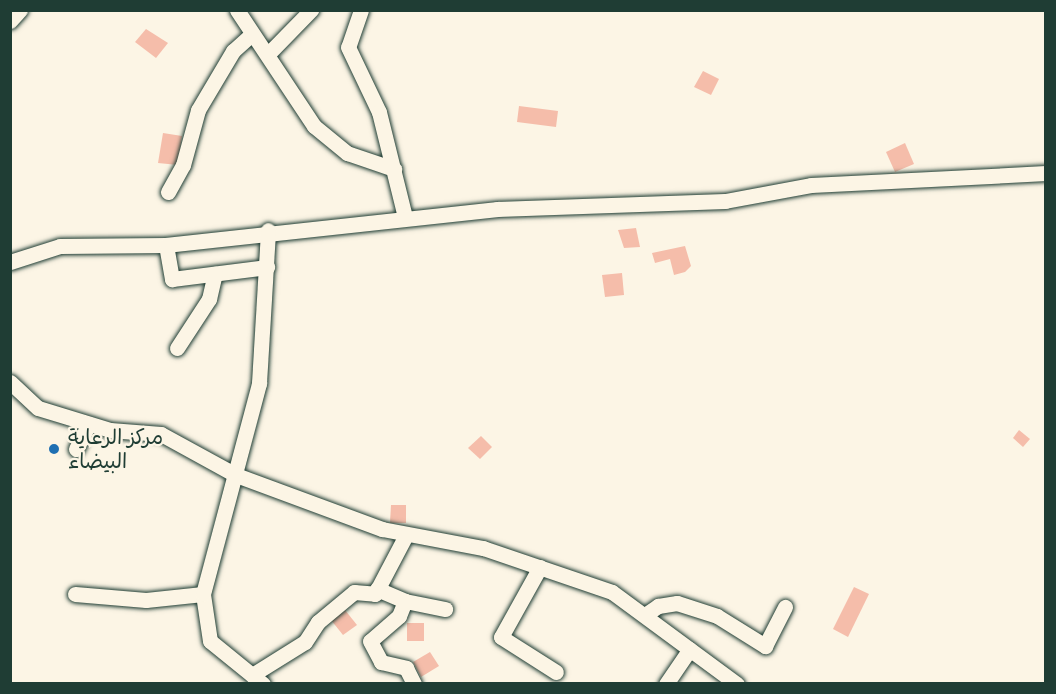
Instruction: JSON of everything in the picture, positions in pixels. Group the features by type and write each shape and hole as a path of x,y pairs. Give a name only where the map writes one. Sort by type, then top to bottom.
{"street":[{"path":"10,21 20,10"},
{"path":"237,10 268,54 300,107 327,139 363,161 394,169"},
{"path":"268,54 311,10"},
{"path":"361,10 348,47 376,103 405,217"},
{"path":"168,192 185,160 192,120 233,51 252,34"},
{"path":"10,262 60,246 166,245 268,230 405,217 725,201 829,183 1046,172"},
{"path":"268,230 259,383 203,594 210,641 257,679 305,642 318,622 354,592 375,594 406,535"},
{"path":"166,245 172,279 267,267"},
{"path":"177,348 209,299 215,274"},
{"path":"10,382 38,408 89,424 161,434 236,475 406,535 483,548 612,592 737,684"},
{"path":"76,449 89,424"},
{"path":"540,567 501,637 555,672"},
{"path":"377,589 405,601 445,609"},
{"path":"75,594 146,600 203,594"},
{"path":"405,601 399,616 370,641 381,662 406,668 414,684"},
{"path":"645,615 658,606 677,603 717,615 765,646 786,607"},
{"path":"666,684 690,649"}],"building":[{"path":"146,29 168,43 156,58 135,42"},
{"path":"703,71 719,79 711,95 694,87"},
{"path":"519,106 558,111 556,127 517,122"},
{"path":"163,133 182,136 178,165 158,163"},
{"path":"905,143 914,164 895,172 886,152"},
{"path":"636,228 640,247 624,248 618,230"},
{"path":"685,246 691,266 685,272 674,275 670,259 655,263 652,253"},
{"path":"622,273 624,295 605,297 602,275"},
{"path":"1019,430 1030,439 1023,447 1013,438"},
{"path":"481,436 492,447 480,459 468,448"},
{"path":"391,505 406,505 406,523 390,523"},
{"path":"854,587 869,594 848,637 833,629"},
{"path":"345,610 357,625 343,635 331,620"},
{"path":"407,623 424,623 424,641 407,641"},
{"path":"430,652 439,666 421,677 413,662"}],"place":[{"name":"مركز الرعاية البيضاء","path":"54,449"}]}
